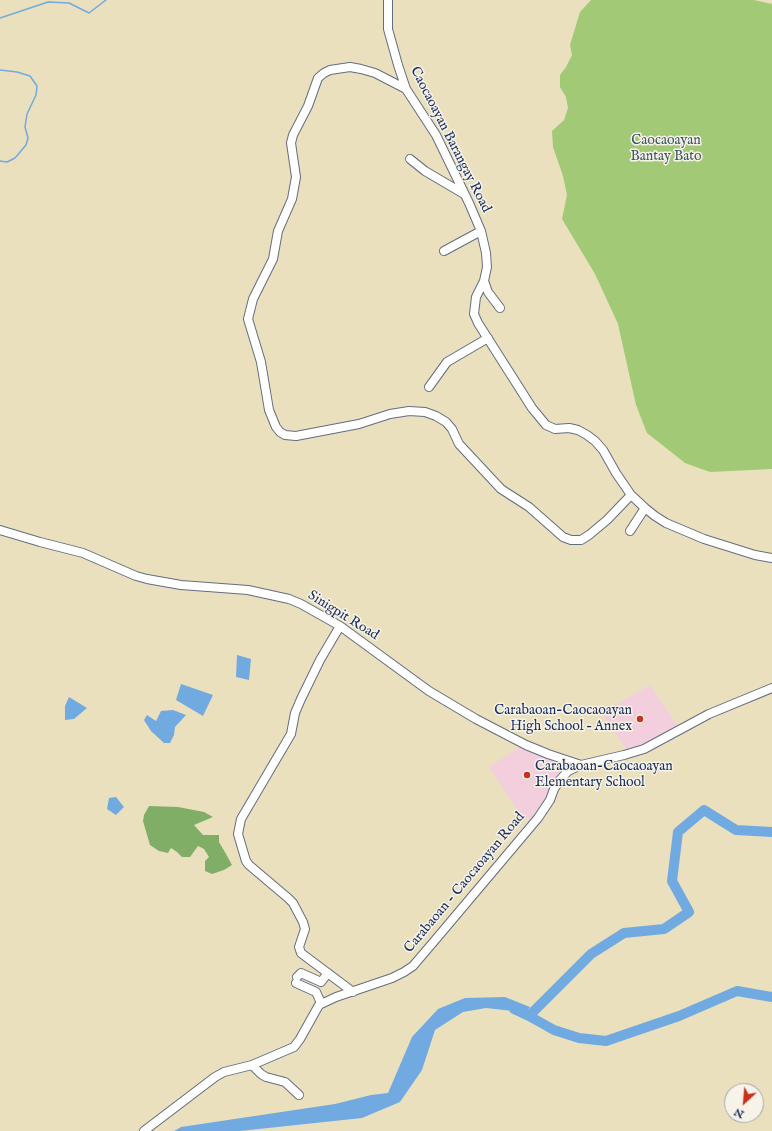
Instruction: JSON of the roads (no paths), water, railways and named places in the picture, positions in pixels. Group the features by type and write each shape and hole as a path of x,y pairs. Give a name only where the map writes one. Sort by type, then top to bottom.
{"street":[{"name":"Caocaoayan Barangay Road","path":"388,0 388,29 406,89 436,135 478,221 481,231 486,253 487,267 484,281 476,297 474,314 478,323 540,420 546,425 555,429 569,428 587,434 603,450 631,495 645,508 666,523 698,536 755,555 772,558"},
{"path":"406,89 386,78 362,69 350,67 330,70 318,78 308,106 293,135 291,143 296,177 292,199 278,231 272,259 253,299 248,319 261,362 269,410 276,427 285,435 296,436 359,424 390,414 409,411 425,412 436,416 446,422 452,429 459,444 501,489 529,508 563,537 571,540 581,540 589,535 607,520 631,495"},
{"path":"410,159 426,171 465,194"},
{"path":"444,251 481,231"},
{"path":"484,281 488,292 500,308"},
{"path":"429,387 446,362 488,338"},
{"path":"630,531 645,508"},
{"name":"Sinigpit Road","path":"0,530 83,553 146,579 182,585 248,590 288,599 301,604 340,626 429,691 476,719 532,748 581,765"},
{"path":"340,626 320,660 301,699 295,713 291,734 241,819 238,834 246,861 249,866 293,903 306,929 299,947 301,953 353,992"},
{"name":"Carabaoan - Caocaoayan Road","path":"321,1003 392,978 413,966 538,818 550,800 554,789 568,771 581,765 624,755 644,748 709,714 772,688"},
{"path":"144,1131 224,1072 252,1064 294,1047 300,1039 316,1008 321,1003 316,992 296,980 299,973 321,982 328,973"},
{"path":"252,1064 260,1074 266,1078 285,1082 299,1095"}],"water":[{"path":"237,655 251,659 249,680 236,677"},
{"path":"181,684 213,695 203,716 176,700"},
{"path":"69,697 87,708 74,719 65,720 65,706"},
{"path":"173,710 186,715 175,727 174,735 170,743 164,743 151,731 144,720 147,715 156,721 161,711"},
{"path":"116,797 124,807 116,815 107,809 109,798"},
{"path":"505,997 530,1007 523,1018 513,1011 486,1008 463,1012 435,1030 422,1070 400,1102 362,1118 240,1131 174,1131 181,1127 335,1104 371,1095 388,1093 412,1037 438,1009 465,998"}],"waterway":[{"path":"0,18 48,2 69,3 89,13 106,0"},
{"path":"0,70 17,72 30,76 37,86 36,95 27,114 25,127 28,138 26,145 15,158 7,162 0,161"},
{"path":"514,1009 529,1016 591,954 624,933 664,929 689,912 672,881 678,832 704,810 736,830 772,832"},
{"path":"529,1016 554,1030 579,1038 606,1041 679,1016 737,991 772,997"}],"place":[{"name":"Carabaoan-Caocaoayan High School – Annex","path":"640,719"},
{"name":"Carabaoan-Caocaoayan Elementary School","path":"527,775"}],"park label":[{"name":"Caocaoayan Bantay Bato","path":"666,150"}]}
